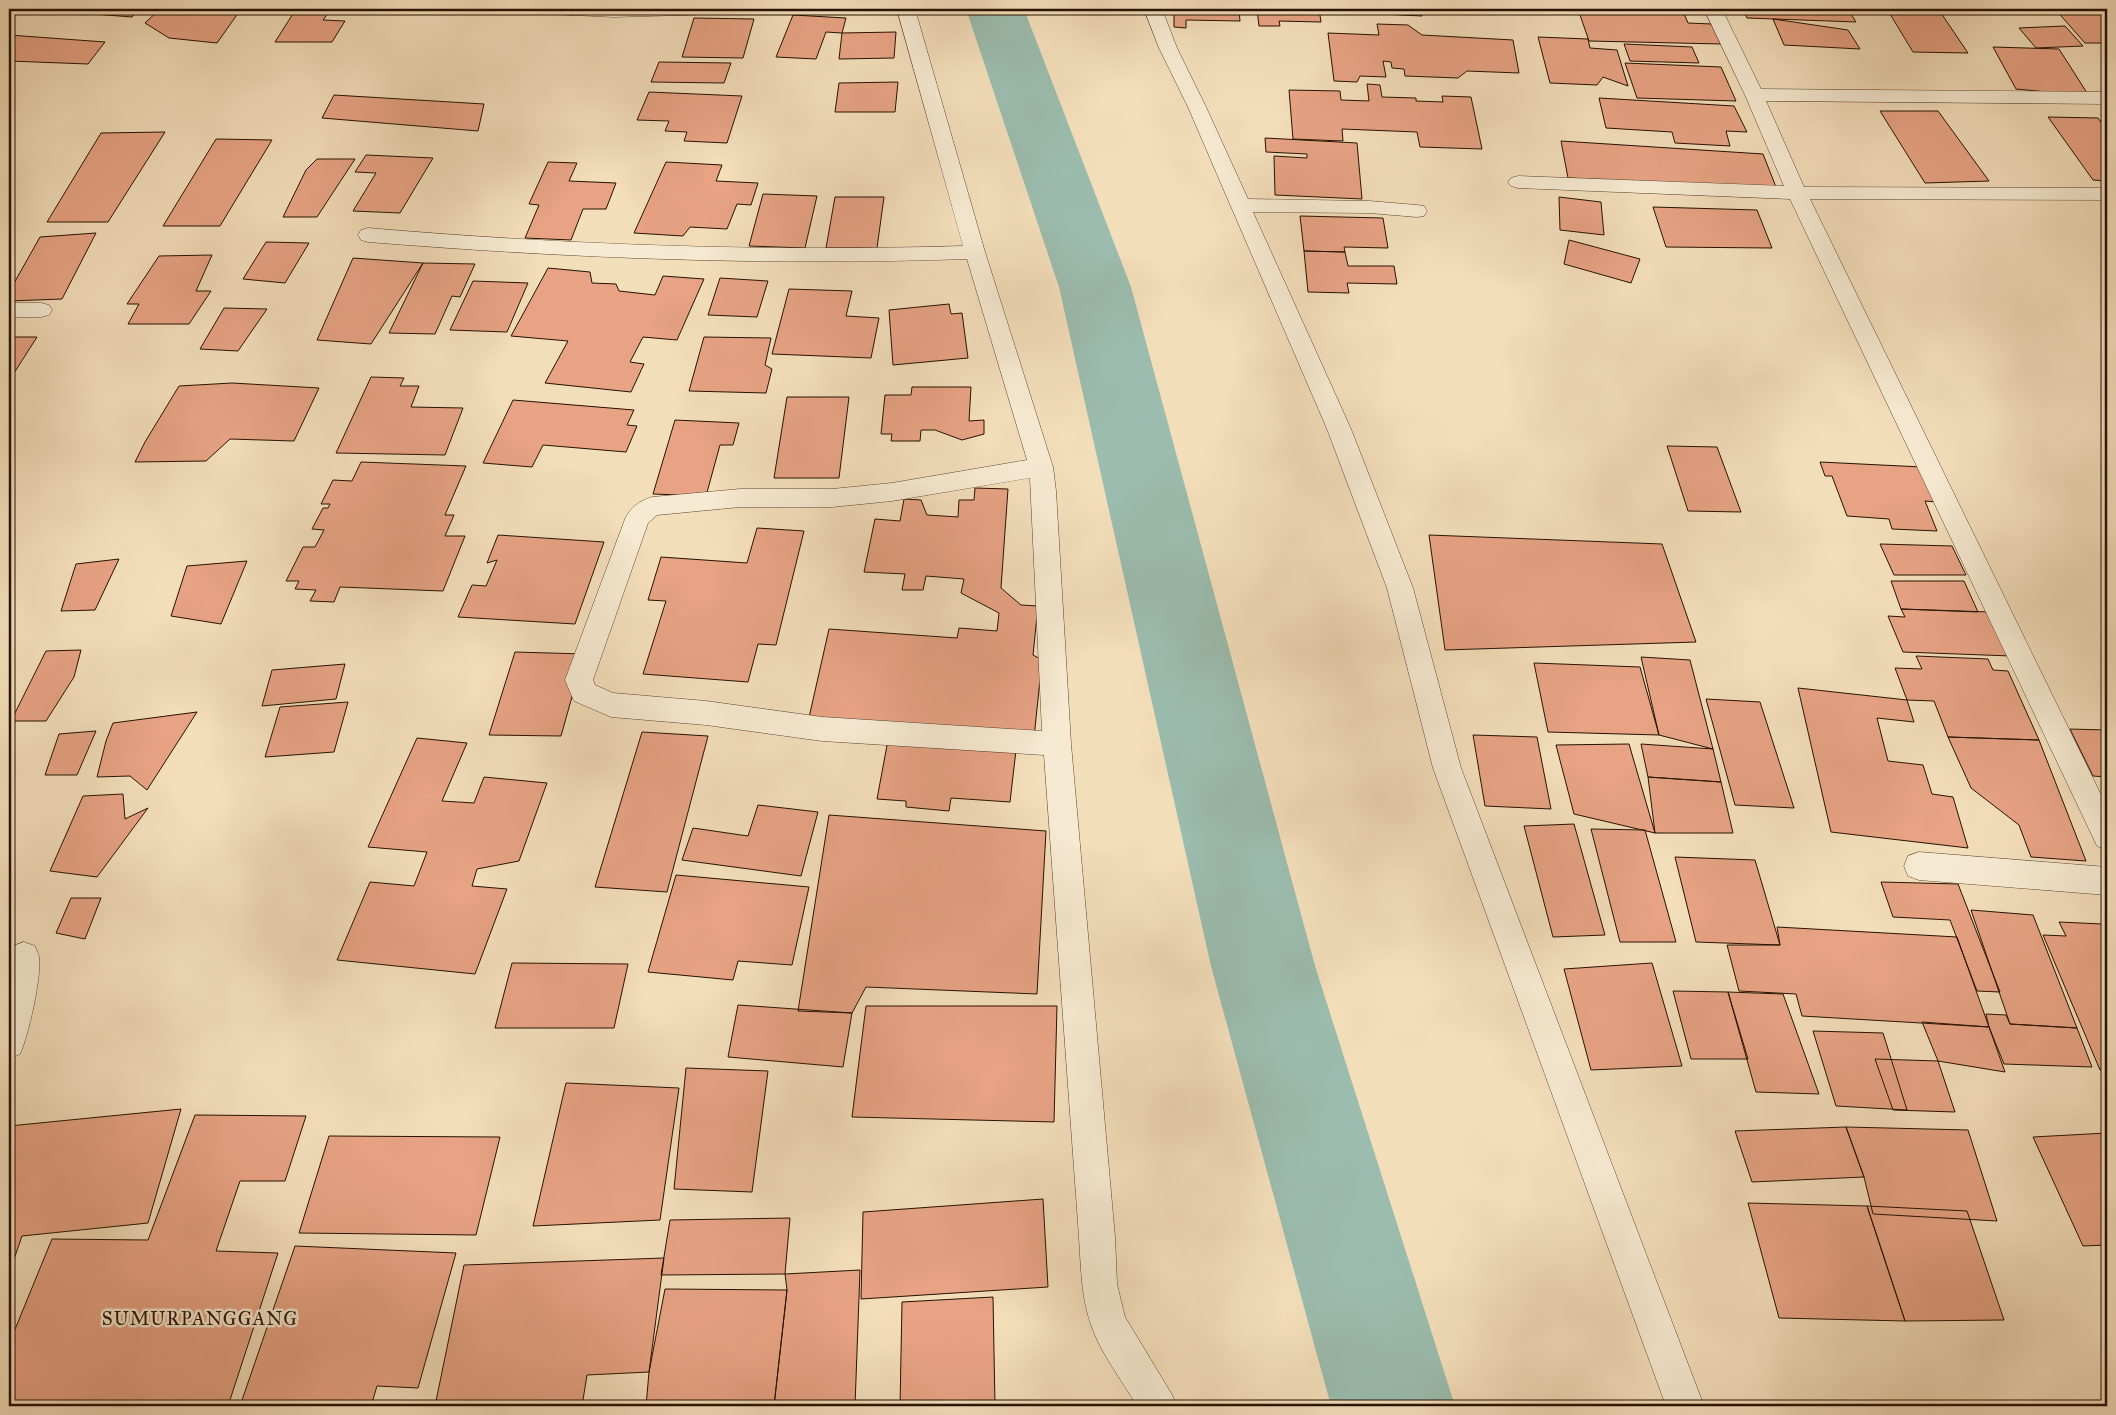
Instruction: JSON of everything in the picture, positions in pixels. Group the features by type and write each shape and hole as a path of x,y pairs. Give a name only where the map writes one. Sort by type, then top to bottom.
{"street":[{"path":"551,9 578,12 627,12 719,9"},
{"path":"906,9 975,252 1041,467 1044,491 1057,744 1099,1284 1109,1324 1158,1406"},
{"path":"1153,9 1168,48 1198,107 1339,429 1400,588 1447,768 1684,1406"},
{"path":"1713,9 1754,95 1797,193 2107,837"},
{"path":"1754,95 2107,98"},
{"path":"1518,182 1797,193 2107,194"},
{"path":"1241,205 1369,207 1417,211"},
{"path":"368,235 554,250 658,254 883,256 975,252"},
{"path":"9,310 41,310"},
{"path":"1041,467 892,492 832,498 740,498 652,506 645,510 637,520 579,680 584,693 611,705 706,713 822,729 1057,744"},
{"path":"1919,866 2107,881"},
{"path":"9,1043 21,986 24,957"}],"building":[{"path":"29,9 140,9 132,17"},
{"path":"160,9 241,9 217,43 169,38 145,23"},
{"path":"296,9 331,9 323,20 345,21 332,42 275,42"},
{"path":"1174,9 1254,10 1239,10 1240,21 1186,20 1186,28 1174,27"},
{"path":"1257,9 1319,9 1321,22 1279,21 1280,26 1259,26"},
{"path":"1380,9 1421,9 1422,16 1381,14"},
{"path":"1578,9 1682,9 1688,23 1712,24 1721,44 1589,41"},
{"path":"1743,9 1848,9 1856,22 1747,18"},
{"path":"1887,9 1939,10 1968,53 1913,52"},
{"path":"2055,9 2100,9 2107,17 2107,43 2085,43"},
{"path":"793,15 846,18 842,33 826,32 816,59 776,57"},
{"path":"694,18 754,19 743,58 682,57"},
{"path":"1773,19 1848,30 1860,49 1784,45"},
{"path":"1377,24 1408,25 1422,35 1513,40 1519,73 1467,71 1458,78 1405,76 1404,69 1392,68 1391,62 1383,61 1386,77 1360,76 1357,82 1334,81 1328,33 1379,35"},
{"path":"2065,26 2083,46 2036,48 2019,28"},
{"path":"896,32 894,58 839,59 842,33"},
{"path":"9,35 105,42 88,64 9,61"},
{"path":"1538,37 1588,39 1590,48 1617,50 1628,86 1603,77 1597,85 1550,83"},
{"path":"1624,44 1692,47 1699,63 1630,61"},
{"path":"1993,47 2059,49 2089,96 2016,89"},
{"path":"659,62 731,63 724,83 651,82"},
{"path":"1625,63 1721,67 1736,101 1637,98"},
{"path":"898,82 895,112 835,112 839,83"},
{"path":"1367,84 1380,85 1382,97 1416,98 1416,101 1443,102 1442,96 1471,97 1482,149 1420,147 1417,132 1342,129 1343,141 1293,139 1289,90 1340,91 1341,100 1369,101"},
{"path":"649,92 742,96 727,143 684,141 687,132 665,131 669,121 637,120"},
{"path":"334,95 484,104 478,131 322,118"},
{"path":"1599,98 1734,106 1747,132 1726,131 1730,146 1675,143 1672,132 1606,128"},
{"path":"1880,111 1938,111 1989,181 1925,183"},
{"path":"2048,117 2098,118 2107,131 2107,181 2093,180"},
{"path":"165,132 108,222 47,222 101,133"},
{"path":"1265,138 1357,143 1362,199 1275,195 1274,156 1307,158 1307,154 1266,152"},
{"path":"216,139 272,140 220,226 163,226"},
{"path":"1561,141 1763,154 1776,187 1568,178"},
{"path":"366,155 433,158 400,213 353,211 376,173 355,172"},
{"path":"317,159 355,159 317,217 283,217 306,170"},
{"path":"548,162 577,163 569,181 616,183 606,209 583,209 571,240 525,238 539,205 529,204"},
{"path":"666,162 722,165 716,181 758,183 751,205 737,204 727,229 690,227 683,236 634,233"},
{"path":"763,194 817,196 805,248 749,246"},
{"path":"835,197 884,197 877,248 826,248"},
{"path":"1559,197 1601,202 1604,235 1560,230"},
{"path":"1653,207 1757,210 1772,248 1666,247"},
{"path":"1300,216 1383,218 1388,248 1344,247 1345,252 1304,251"},
{"path":"96,233 62,299 9,301 9,292 40,237"},
{"path":"1569,240 1640,259 1631,283 1564,264"},
{"path":"266,242 309,243 285,283 243,279"},
{"path":"1304,251 1345,252 1348,266 1394,266 1397,284 1347,283 1349,293 1308,292"},
{"path":"212,255 196,291 211,291 189,324 128,324 139,304 127,304 159,256"},
{"path":"353,258 423,263 371,344 317,340"},
{"path":"423,263 475,264 460,297 452,296 435,334 389,333"},
{"path":"548,268 590,272 592,283 616,284 619,291 655,295 663,276 704,279 677,340 643,337 630,362 644,364 631,392 545,383 568,341 511,336"},
{"path":"720,278 768,281 757,317 708,315"},
{"path":"473,281 528,283 507,332 450,330"},
{"path":"789,289 852,291 846,316 879,318 871,358 772,354"},
{"path":"949,304 951,314 962,313 968,358 893,365 889,310"},
{"path":"224,308 267,309 238,351 200,349"},
{"path":"9,337 37,337 9,381"},
{"path":"704,337 771,338 765,365 772,369 766,393 689,391"},
{"path":"371,377 404,378 400,386 419,386 411,407 463,408 445,455 336,453"},
{"path":"232,383 319,388 294,441 230,439 206,461 135,462 179,386"},
{"path":"912,387 971,387 969,421 984,420 984,434 962,440 935,430 921,430 920,441 891,441 892,434 881,434 885,395 911,395"},
{"path":"787,397 849,397 839,478 774,478"},
{"path":"513,400 634,410 627,425 637,426 626,452 543,445 532,467 483,463"},
{"path":"675,420 739,423 733,445 720,445 706,496 653,494"},
{"path":"1667,446 1717,447 1741,512 1688,511"},
{"path":"361,462 466,466 445,515 454,515 445,536 465,536 443,591 340,587 334,602 310,601 316,590 295,589 299,581 286,581 303,547 315,547 324,530 312,529 323,508 328,508 330,504 321,504 333,480 352,481"},
{"path":"1820,462 1922,467 1937,502 1925,501 1937,531 1892,529 1889,519 1847,516 1832,476 1825,476"},
{"path":"975,488 1008,489 1001,588 1021,605 1038,606 1033,655 1042,660 1034,738 808,722 829,629 957,638 959,628 997,631 999,613 961,593 964,579 926,576 923,590 902,590 905,574 864,572 875,519 900,521 904,499 921,500 927,515 958,517 959,500 974,500"},
{"path":"757,528 804,531 776,645 758,644 748,682 643,674 666,601 648,600 661,557 747,563"},
{"path":"498,535 604,542 575,624 458,617 472,585 486,586 497,560 487,563"},
{"path":"1429,535 1662,544 1696,642 1445,650"},
{"path":"1880,544 1952,546 1966,575 1894,575"},
{"path":"119,559 95,610 61,611 76,564"},
{"path":"247,561 221,624 171,616 187,566"},
{"path":"1891,581 1964,581 1978,612 1901,609"},
{"path":"1901,609 1991,612 2011,656 1903,652 1888,616 1905,617"},
{"path":"81,650 74,677 46,721 11,721 46,651"},
{"path":"515,652 584,654 561,736 489,735"},
{"path":"1916,656 1988,659 1993,670 2008,671 2039,740 1948,737 1934,701 1907,700 1895,668 1922,669"},
{"path":"1641,657 1690,660 1713,749 1659,735"},
{"path":"1534,663 1640,667 1659,735 1548,732"},
{"path":"345,664 336,699 262,706 272,670"},
{"path":"1798,688 1907,700 1914,722 1877,718 1888,761 1923,765 1932,794 1953,797 1968,848 1831,832"},
{"path":"1706,699 1760,702 1794,808 1735,805"},
{"path":"348,702 334,752 265,757 280,707"},
{"path":"197,712 147,790 130,776 97,777 106,741 113,723"},
{"path":"2070,729 2107,730 2107,777 2093,776"},
{"path":"96,731 77,775 45,775 59,734"},
{"path":"642,732 708,736 667,892 595,887"},
{"path":"1473,735 1537,737 1551,809 1485,806"},
{"path":"1948,737 2039,740 2086,861 2031,857 2019,825 1971,788"},
{"path":"417,738 467,743 442,801 474,803 484,777 547,783 519,861 477,869 472,886 507,889 475,974 337,960 370,882 414,886 427,852 368,847"},
{"path":"888,740 1016,750 1010,802 951,798 949,811 906,807 906,801 877,799"},
{"path":"1629,744 1655,833 1574,814 1556,745"},
{"path":"1641,744 1713,749 1721,782 1648,777"},
{"path":"1648,777 1721,782 1733,833 1655,833"},
{"path":"123,794 125,819 148,808 97,877 50,871 83,796"},
{"path":"758,805 818,812 801,876 682,860 693,828 748,836"},
{"path":"829,815 1046,831 1037,994 866,987 852,1013 798,1011"},
{"path":"1574,824 1605,935 1553,937 1524,826"},
{"path":"1591,829 1645,830 1676,942 1620,942"},
{"path":"1675,857 1755,860 1780,945 1696,942"},
{"path":"676,875 809,887 792,965 738,961 733,980 648,972"},
{"path":"1881,882 1958,884 2000,992 1977,991 1950,920 1893,917"},
{"path":"71,898 101,898 85,939 56,933"},
{"path":"1971,910 2033,915 2077,1028 2010,1024"},
{"path":"2059,922 2102,924 2107,935 2107,1070 2100,1070 2043,935 2066,936"},
{"path":"1777,927 1957,937 1989,1027 1802,1016 1796,994 1739,991 1727,945 1780,945"},
{"path":"512,963 628,964 614,1028 495,1028"},
{"path":"1652,963 1682,1066 1591,1070 1564,969"},
{"path":"1673,991 1728,992 1748,1059 1691,1059"},
{"path":"1728,992 1783,994 1819,1094 1756,1092"},
{"path":"738,1005 852,1013 843,1067 728,1057"},
{"path":"866,1006 1057,1006 1054,1122 852,1117"},
{"path":"1986,1014 2006,1015 2010,1024 2077,1028 2092,1067 2004,1064 1989,1027"},
{"path":"1922,1022 1989,1027 2005,1072 1938,1061"},
{"path":"1813,1031 1883,1033 1907,1110 1836,1106"},
{"path":"1875,1059 1938,1061 1955,1112 1893,1110"},
{"path":"686,1068 768,1071 752,1192 674,1189"},
{"path":"566,1083 679,1088 660,1220 533,1226"},
{"path":"181,1109 148,1223 22,1236 9,1274 9,1126"},
{"path":"195,1115 306,1116 285,1181 240,1181 216,1251 278,1253 228,1406 9,1406 9,1344 52,1239 148,1240"},
{"path":"1846,1127 1968,1130 1997,1221 1873,1214 1864,1177"},
{"path":"1846,1127 1864,1177 1752,1182 1735,1131"},
{"path":"2107,1133 2107,1245 2083,1246 2033,1137"},
{"path":"329,1136 500,1137 476,1235 299,1233"},
{"path":"1043,1199 1048,1287 861,1299 863,1212"},
{"path":"1748,1203 1867,1206 1905,1321 1779,1318"},
{"path":"1867,1206 1967,1211 2004,1320 1905,1321"},
{"path":"790,1218 785,1274 661,1275 670,1220"},
{"path":"295,1246 456,1253 418,1388 377,1386 371,1406 240,1406"},
{"path":"664,1258 649,1372 587,1375 582,1406 435,1406 464,1265"},
{"path":"860,1270 855,1406 774,1406 787,1290 785,1274"},
{"path":"665,1289 787,1290 774,1406 646,1406 649,1372"},
{"path":"993,1297 995,1406 900,1406 902,1302"}],"waterway":[{"path":"995,9 1095,287 1263,966 1393,1406"}],"district":[{"name":"SUMURPANGGANG","path":"200,1318"}]}
